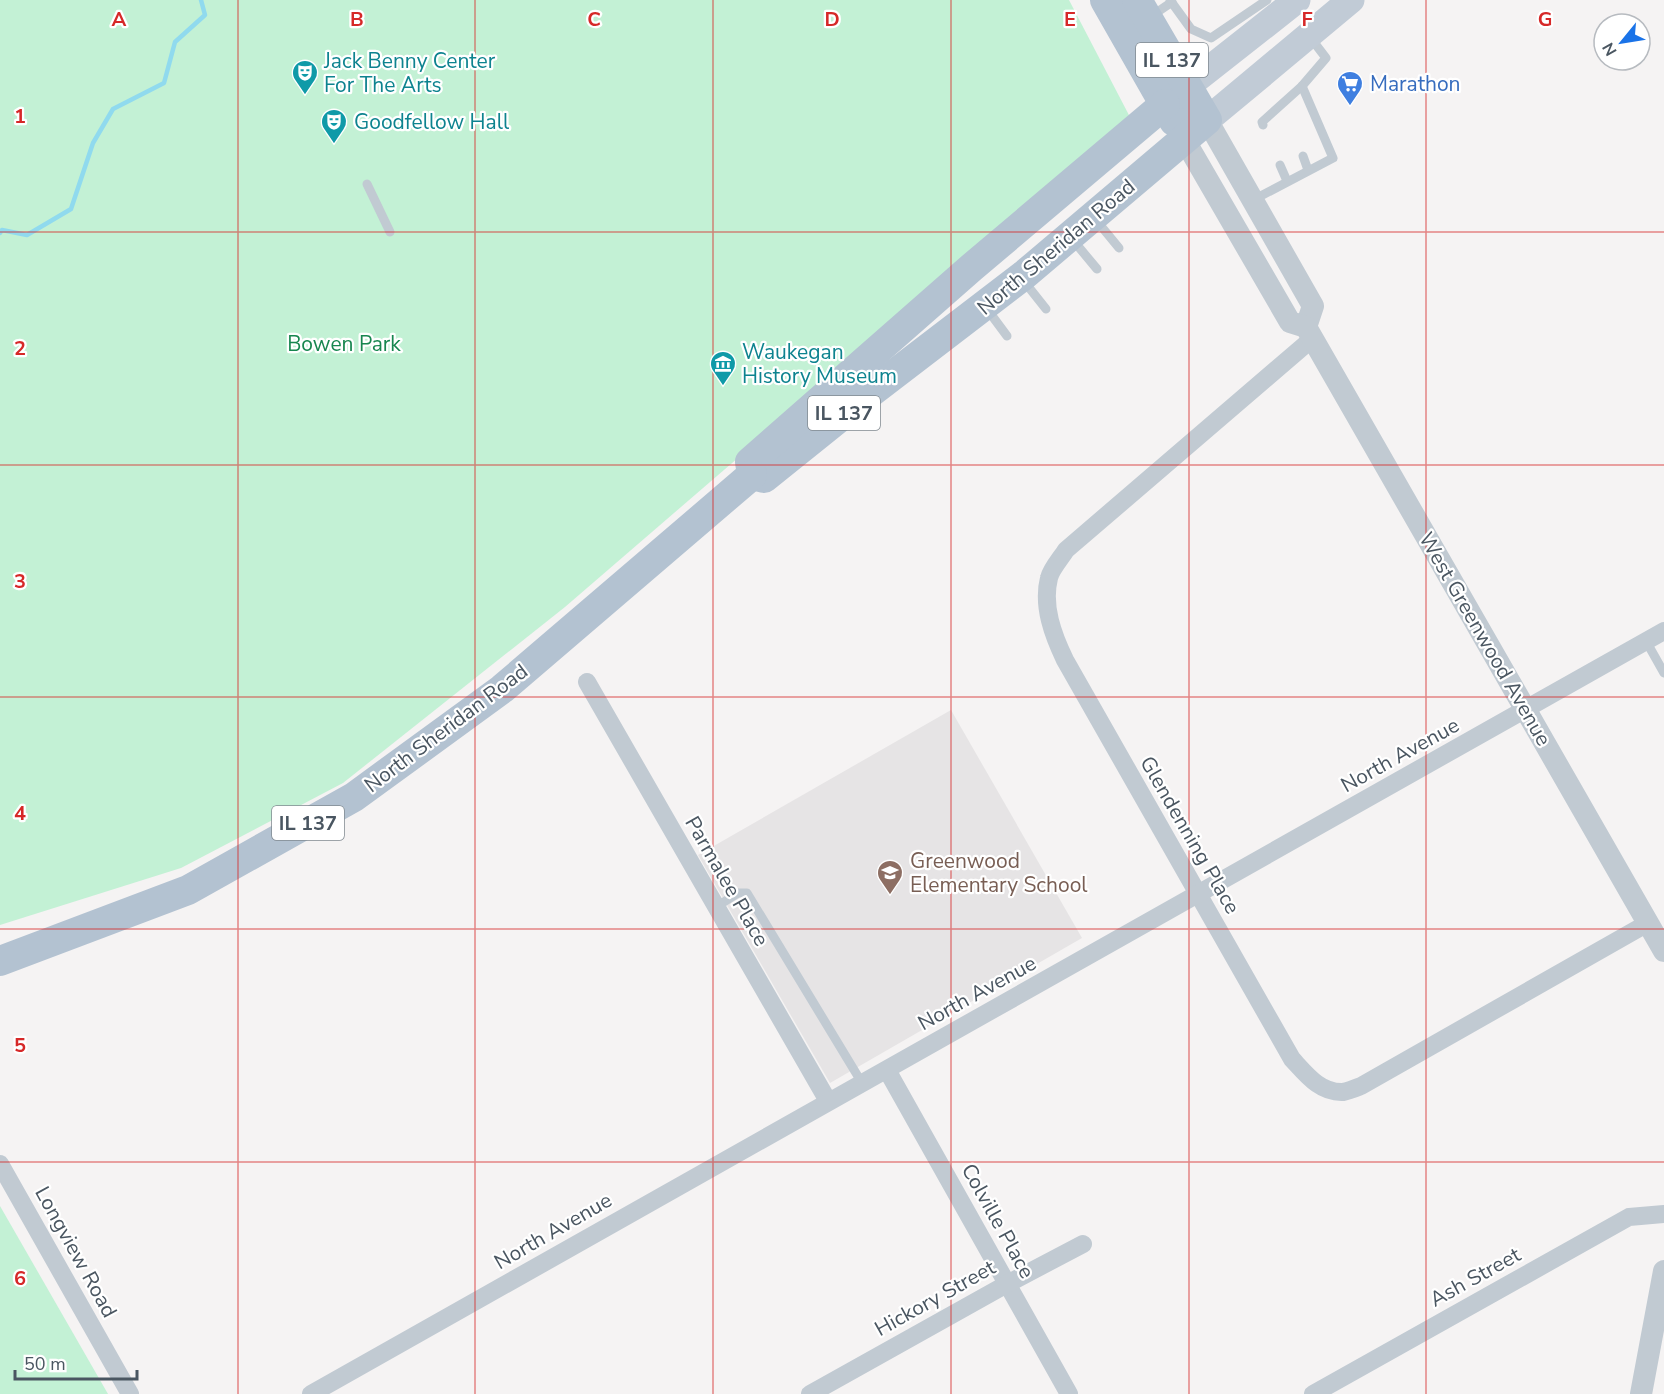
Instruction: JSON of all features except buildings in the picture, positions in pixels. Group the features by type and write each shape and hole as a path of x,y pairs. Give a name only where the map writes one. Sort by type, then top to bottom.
{"main road":[{"name":"IL 137","path":"1105,0 1176,95 1207,120"},
{"name":"North Sheridan Road","path":"752,475 750,462 971,268 1176,95 1250,23 1297,0"},
{"name":"North Sheridan Road","path":"752,475 764,478 866,396 985,307 1351,0"},
{"name":"IL 137","path":"1157,5 1176,95"},
{"path":"1176,95 1184,139"},
{"name":"North Sheridan Road","path":"0,961 188,890 354,797 502,689 752,475"}],"street":[{"path":"1207,120 1314,306 1310,333"},
{"name":"West Greenwood Avenue","path":"1184,139 1290,322 1310,333 1664,951"},
{"name":"Glendenning Place","path":"1310,333 1066,550 1049,577 1048,600 1051,632 1198,895 1292,1059 1312,1082 1323,1088 1343,1092 1361,1086 1648,923"},
{"name":"North Avenue","path":"311,1394 1664,631"},
{"name":"Parmalee Place","path":"587,682 828,1101"},
{"name":"Colville Place","path":"887,1070 1069,1394"},
{"name":"Longview Road","path":"0,1164 130,1394"},
{"name":"Ash Street","path":"1313,1394 1629,1216 1664,1214"},
{"name":"Hickory Street","path":"810,1394 1083,1244"},
{"path":"1641,1394 1664,1271"}],"lane":[{"path":"1157,5 1191,29 1211,38 1250,23 1267,0"},
{"path":"1263,125 1262,122 1302,86 1326,58 1309,35"},
{"path":"1252,200 1332,158 1302,86"},
{"path":"1282,103 1287,114"},
{"path":"1302,156 1308,170"},
{"path":"1280,165 1287,181"},
{"path":"368,184 390,232"},
{"path":"1093,217 1119,248"},
{"path":"1070,237 1097,269"},
{"path":"1021,278 1046,309"},
{"path":"985,307 1007,336"},
{"path":"1646,641 1664,673"},
{"path":"716,906 738,892 747,893 862,1083"}],"shaded area":[{"name":"Greenwood Elementary School","path":"951,710 1082,938 830,1083 698,855"}],"green space":[{"name":"Bowen Park","path":"0,0 1069,0 1131,119 565,607 343,783 181,868 0,925"},
{"path":"0,1206 108,1394 0,1394"}],"waterway":[{"path":"0,233 2,230 27,235 71,209 93,143 113,109 164,83 175,42 205,15 201,0"}],"place":[{"name":"Jack Benny Center For The Arts","path":"305,96"},
{"name":"Marathon","path":"1350,107"},
{"name":"Goodfellow Hall","path":"334,145"},
{"name":"Waukegan History Museum","path":"723,387"},
{"name":"Greenwood Elementary School","path":"890,896"}]}
